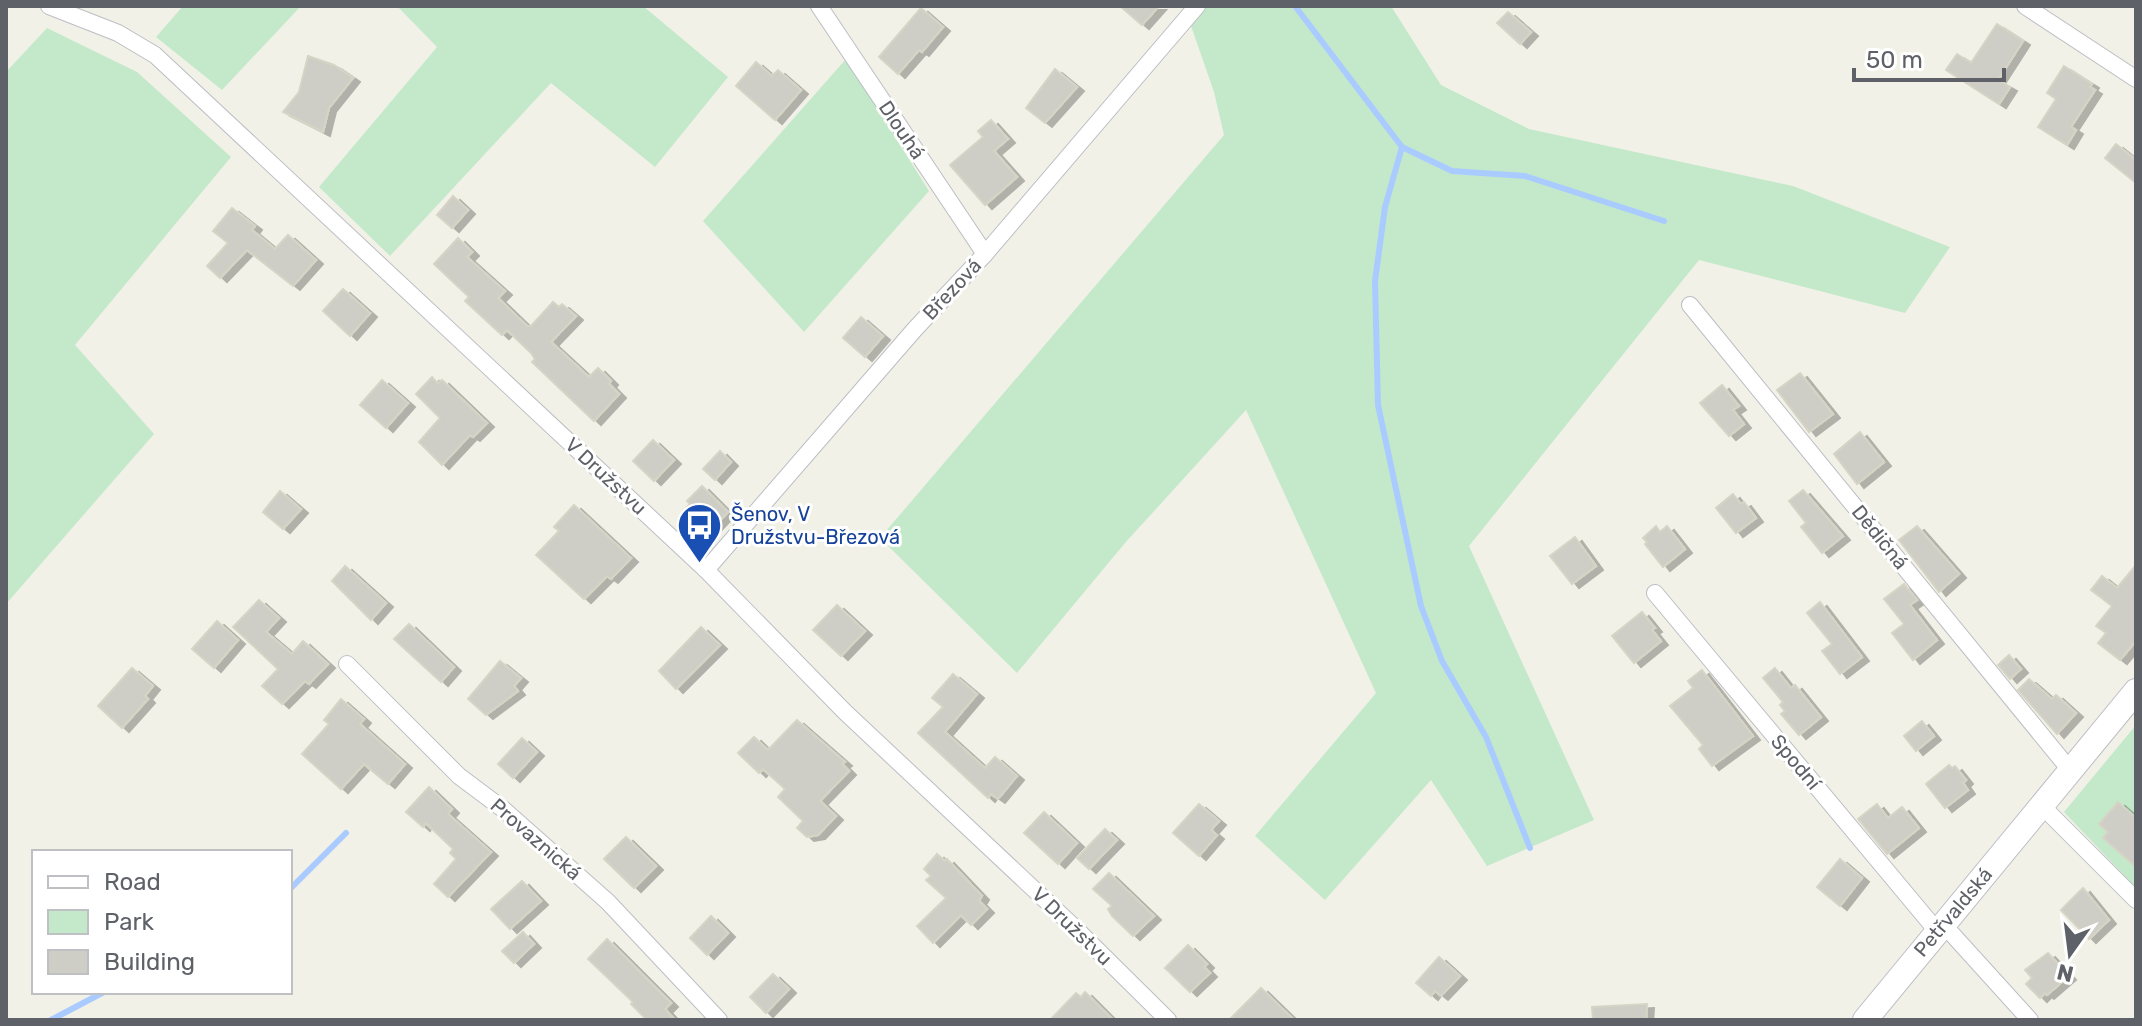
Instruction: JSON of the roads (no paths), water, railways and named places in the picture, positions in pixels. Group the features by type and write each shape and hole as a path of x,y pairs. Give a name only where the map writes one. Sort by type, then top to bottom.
{"main road":[{"name":"Petřvaldská","path":"1865,1020 2136,691"}],"street":[{"name":"V Družstvu","path":"49,6 118,33 155,55 706,570 845,712 1073,926 1168,1020"},
{"name":"Dlouhá","path":"819,6 985,254"},
{"name":"Březová","path":"706,570 915,329 985,254 1197,6"},
{"path":"2025,6 2136,79"},
{"name":"Dědičná","path":"1690,305 2070,770"},
{"name":"Spodní","path":"1655,593 1940,928 2030,1020"},
{"name":"Provaznická","path":"347,664 459,776 503,809 608,902 719,1020"},
{"path":"2041,805 2136,900"}],"waterway":[{"path":"1295,6 1402,147 1385,207 1375,281 1378,405 1421,606 1442,661 1486,737 1530,848"},
{"path":"1402,147 1452,171 1525,176 1664,221"},
{"path":"292,887 346,833"},
{"path":"51,1020 100,994"}],"place":[{"name":"Šenov, V Družstvu-Březová","path":"700,565"}]}
